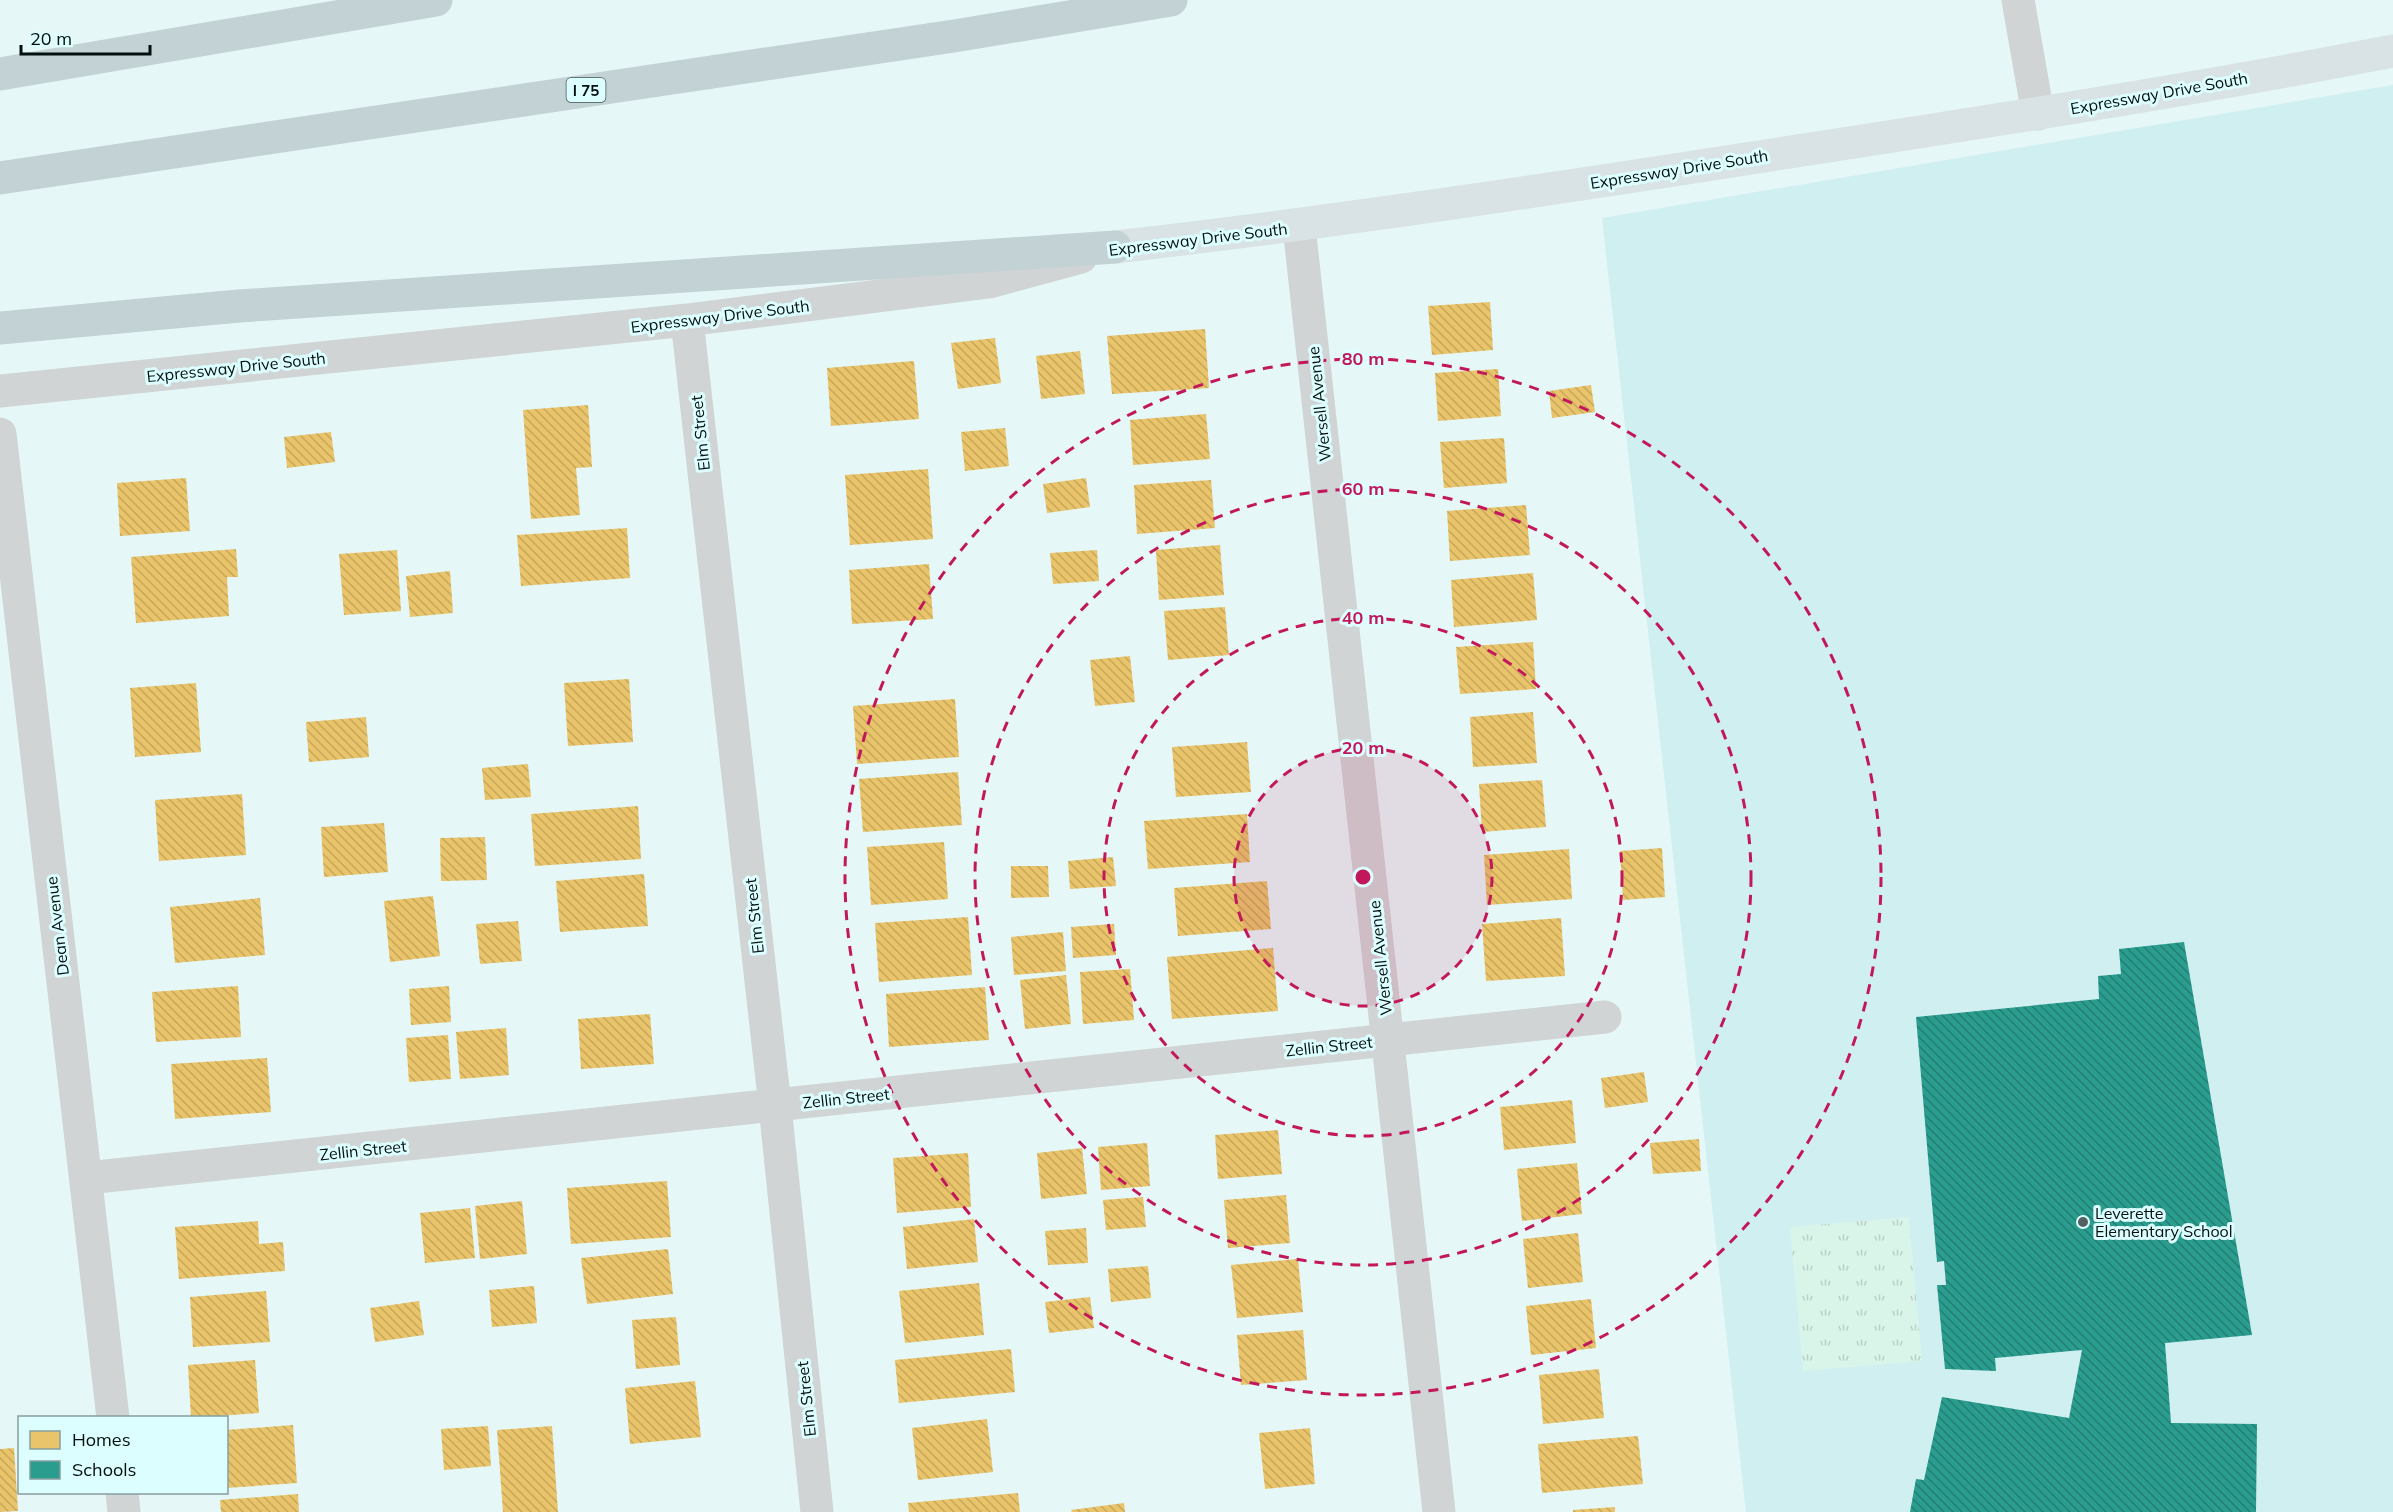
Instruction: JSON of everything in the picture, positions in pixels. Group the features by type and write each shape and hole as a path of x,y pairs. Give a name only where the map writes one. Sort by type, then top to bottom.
{"highway":[{"path":"0,74 436,0"},
{"name":"I 75","path":"0,178 931,39 1171,0"},
{"path":"0,327 239,306 1115,247"}],"main road":[{"name":"Expressway Drive South","path":"1115,247 1299,226 2038,114 2393,51"}],"street":[{"path":"2018,0 2038,114"},
{"name":"Wersell Avenue","path":"1299,226 1439,1512"},
{"name":"Expressway Drive South","path":"0,391 687,320 989,282 1115,247"},
{"name":"Elm Street","path":"687,320 775,1106 817,1512"},
{"name":"Dean Avenue","path":"0,434 113,1416"},
{"name":"Zellin Street","path":"87,1178 1605,1017"},
{"path":"122,1494 124,1512"}],"shaded area":[{"path":"2393,85 2393,1512 1746,1512 1602,218"}],"green space":[{"path":"1909,1217 1922,1361 1803,1371 1790,1227"}],"building: Homes":[{"path":"1490,302 1493,350 1432,355 1428,306"},
{"path":"1205,329 1209,388 1112,394 1107,336"},
{"path":"995,338 1001,383 958,389 951,343"},
{"path":"1080,351 1085,394 1041,399 1036,356"},
{"path":"914,361 919,419 831,426 827,368"},
{"path":"1498,369 1501,416 1438,421 1435,373"},
{"path":"1591,385 1595,412 1552,418 1549,391"},
{"path":"588,405 592,467 576,468 580,515 531,519 523,410"},
{"path":"1206,414 1210,459 1133,465 1130,420"},
{"path":"1005,428 1009,466 965,471 961,432"},
{"path":"331,432 335,462 287,468 284,437"},
{"path":"1504,438 1507,483 1444,488 1440,442"},
{"path":"928,469 933,539 850,545 845,475"},
{"path":"186,478 190,531 120,536 117,483"},
{"path":"1086,478 1090,507 1047,513 1043,484"},
{"path":"1211,480 1215,528 1137,534 1134,485"},
{"path":"1526,505 1530,555 1450,561 1447,511"},
{"path":"627,528 630,578 521,586 517,535"},
{"path":"1220,545 1224,595 1159,600 1156,550"},
{"path":"236,549 238,577 227,577 229,616 136,623 131,557"},
{"path":"397,550 401,611 344,615 339,554"},
{"path":"1097,550 1099,581 1053,584 1050,553"},
{"path":"929,564 933,619 852,624 849,570"},
{"path":"450,571 453,613 410,617 406,576"},
{"path":"1533,573 1537,620 1454,627 1451,580"},
{"path":"1225,607 1229,655 1168,660 1164,611"},
{"path":"1533,642 1536,689 1460,694 1456,647"},
{"path":"1130,656 1135,702 1095,706 1090,660"},
{"path":"629,679 633,742 568,746 564,683"},
{"path":"196,683 201,752 135,757 130,688"},
{"path":"955,699 959,757 857,764 853,706"},
{"path":"1533,712 1537,763 1473,767 1470,717"},
{"path":"366,717 369,757 309,762 306,722"},
{"path":"1247,742 1251,792 1176,797 1172,747"},
{"path":"528,764 531,797 485,800 482,768"},
{"path":"958,772 962,825 863,832 859,779"},
{"path":"1542,780 1546,827 1482,832 1479,784"},
{"path":"242,794 246,855 159,861 155,800"},
{"path":"638,806 641,859 535,866 531,814"},
{"path":"1247,814 1250,862 1148,869 1144,821"},
{"path":"384,823 388,872 324,877 321,827"},
{"path":"485,837 487,880 441,881 440,838"},
{"path":"944,842 948,899 871,905 867,847"},
{"path":"1662,848 1665,897 1623,900 1620,851"},
{"path":"1569,849 1572,899 1487,905 1484,855"},
{"path":"1113,857 1116,886 1070,889 1068,861"},
{"path":"1011,866 1048,866 1049,897 1011,898"},
{"path":"644,874 648,926 560,932 556,881"},
{"path":"1267,881 1271,929 1178,936 1174,888"},
{"path":"433,896 440,956 390,962 384,901"},
{"path":"260,898 265,955 175,963 170,907"},
{"path":"968,917 972,975 879,982 875,923"},
{"path":"1561,918 1565,976 1486,981 1482,924"},
{"path":"518,921 522,961 480,964 476,924"},
{"path":"1114,924 1116,955 1073,958 1071,927"},
{"path":"1063,932 1066,971 1014,975 1011,937"},
{"path":"1273,948 1278,1011 1172,1019 1167,957"},
{"path":"1130,969 1134,1020 1083,1024 1080,972"},
{"path":"1066,975 1071,1024 1025,1029 1020,980"},
{"path":"238,986 241,1037 156,1042 152,992"},
{"path":"449,986 451,1022 411,1025 409,989"},
{"path":"985,987 989,1040 889,1047 886,994"},
{"path":"650,1014 654,1064 581,1069 578,1019"},
{"path":"506,1028 509,1075 460,1079 456,1032"},
{"path":"448,1035 451,1079 409,1082 406,1038"},
{"path":"267,1058 271,1112 175,1119 171,1064"},
{"path":"1644,1072 1648,1102 1605,1108 1601,1078"},
{"path":"1572,1100 1576,1143 1504,1150 1500,1107"},
{"path":"1278,1130 1282,1174 1218,1179 1215,1135"},
{"path":"1699,1139 1701,1171 1653,1174 1650,1143"},
{"path":"1147,1143 1150,1186 1101,1190 1098,1147"},
{"path":"1082,1148 1087,1194 1041,1199 1037,1153"},
{"path":"968,1153 971,1207 897,1213 893,1158"},
{"path":"1577,1163 1582,1214 1522,1221 1517,1169"},
{"path":"667,1181 671,1237 571,1244 567,1188"},
{"path":"1286,1195 1290,1243 1228,1248 1224,1200"},
{"path":"1143,1197 1146,1227 1106,1230 1103,1200"},
{"path":"522,1201 527,1254 480,1259 475,1206"},
{"path":"470,1208 475,1258 425,1263 420,1213"},
{"path":"974,1219 978,1262 907,1269 903,1227"},
{"path":"258,1221 259,1244 283,1242 285,1271 179,1279 175,1227"},
{"path":"1086,1228 1088,1263 1048,1265 1045,1231"},
{"path":"1578,1233 1583,1282 1528,1288 1523,1239"},
{"path":"668,1249 673,1294 587,1304 581,1258"},
{"path":"1298,1259 1303,1312 1237,1318 1231,1265"},
{"path":"1148,1266 1151,1298 1111,1302 1108,1269"},
{"path":"979,1283 984,1335 905,1343 899,1291"},
{"path":"534,1286 537,1323 492,1327 489,1290"},
{"path":"266,1291 270,1342 193,1347 190,1297"},
{"path":"1090,1297 1094,1328 1049,1333 1045,1302"},
{"path":"1591,1299 1596,1348 1531,1355 1526,1306"},
{"path":"419,1301 424,1335 375,1342 370,1308"},
{"path":"676,1317 680,1365 636,1369 632,1320"},
{"path":"1303,1330 1307,1380 1241,1385 1237,1335"},
{"path":"1011,1349 1015,1392 899,1403 895,1360"},
{"path":"255,1360 259,1413 191,1416 188,1365"},
{"path":"1599,1369 1604,1418 1543,1424 1539,1375"},
{"path":"695,1381 701,1437 630,1444 625,1388"},
{"path":"987,1419 993,1472 918,1480 912,1428"},
{"path":"293,1425 297,1483 228,1488 228,1430"},
{"path":"488,1426 491,1466 444,1470 441,1429"},
{"path":"552,1426 558,1512 503,1512 497,1430"},
{"path":"1310,1428 1315,1484 1265,1489 1259,1433"},
{"path":"1638,1436 1643,1484 1542,1493 1538,1444"},
{"path":"14,1448 18,1511 0,1512 0,1449"},
{"path":"1018,1493 1020,1512 909,1512 908,1503"},
{"path":"298,1494 299,1512 221,1512 220,1500"},
{"path":"1124,1503 1125,1512 1072,1512 1071,1510"},
{"path":"1615,1507 1615,1512 1573,1512 1573,1510"}],"building: Schools":[{"name":"Leverette Elementary School","path":"2184,942 2252,1335 2165,1343 2171,1423 2257,1424 2256,1512 1910,1512 1916,1479 1924,1480 1942,1397 2069,1418 2082,1350 1995,1358 1996,1371 1945,1369 1937,1285 1946,1285 1944,1261 1937,1262 1916,1017 2099,999 2098,976 2121,974 2119,949"}],"place":[{"name":"Leverette Elementary School","path":"2083,1222"}]}
